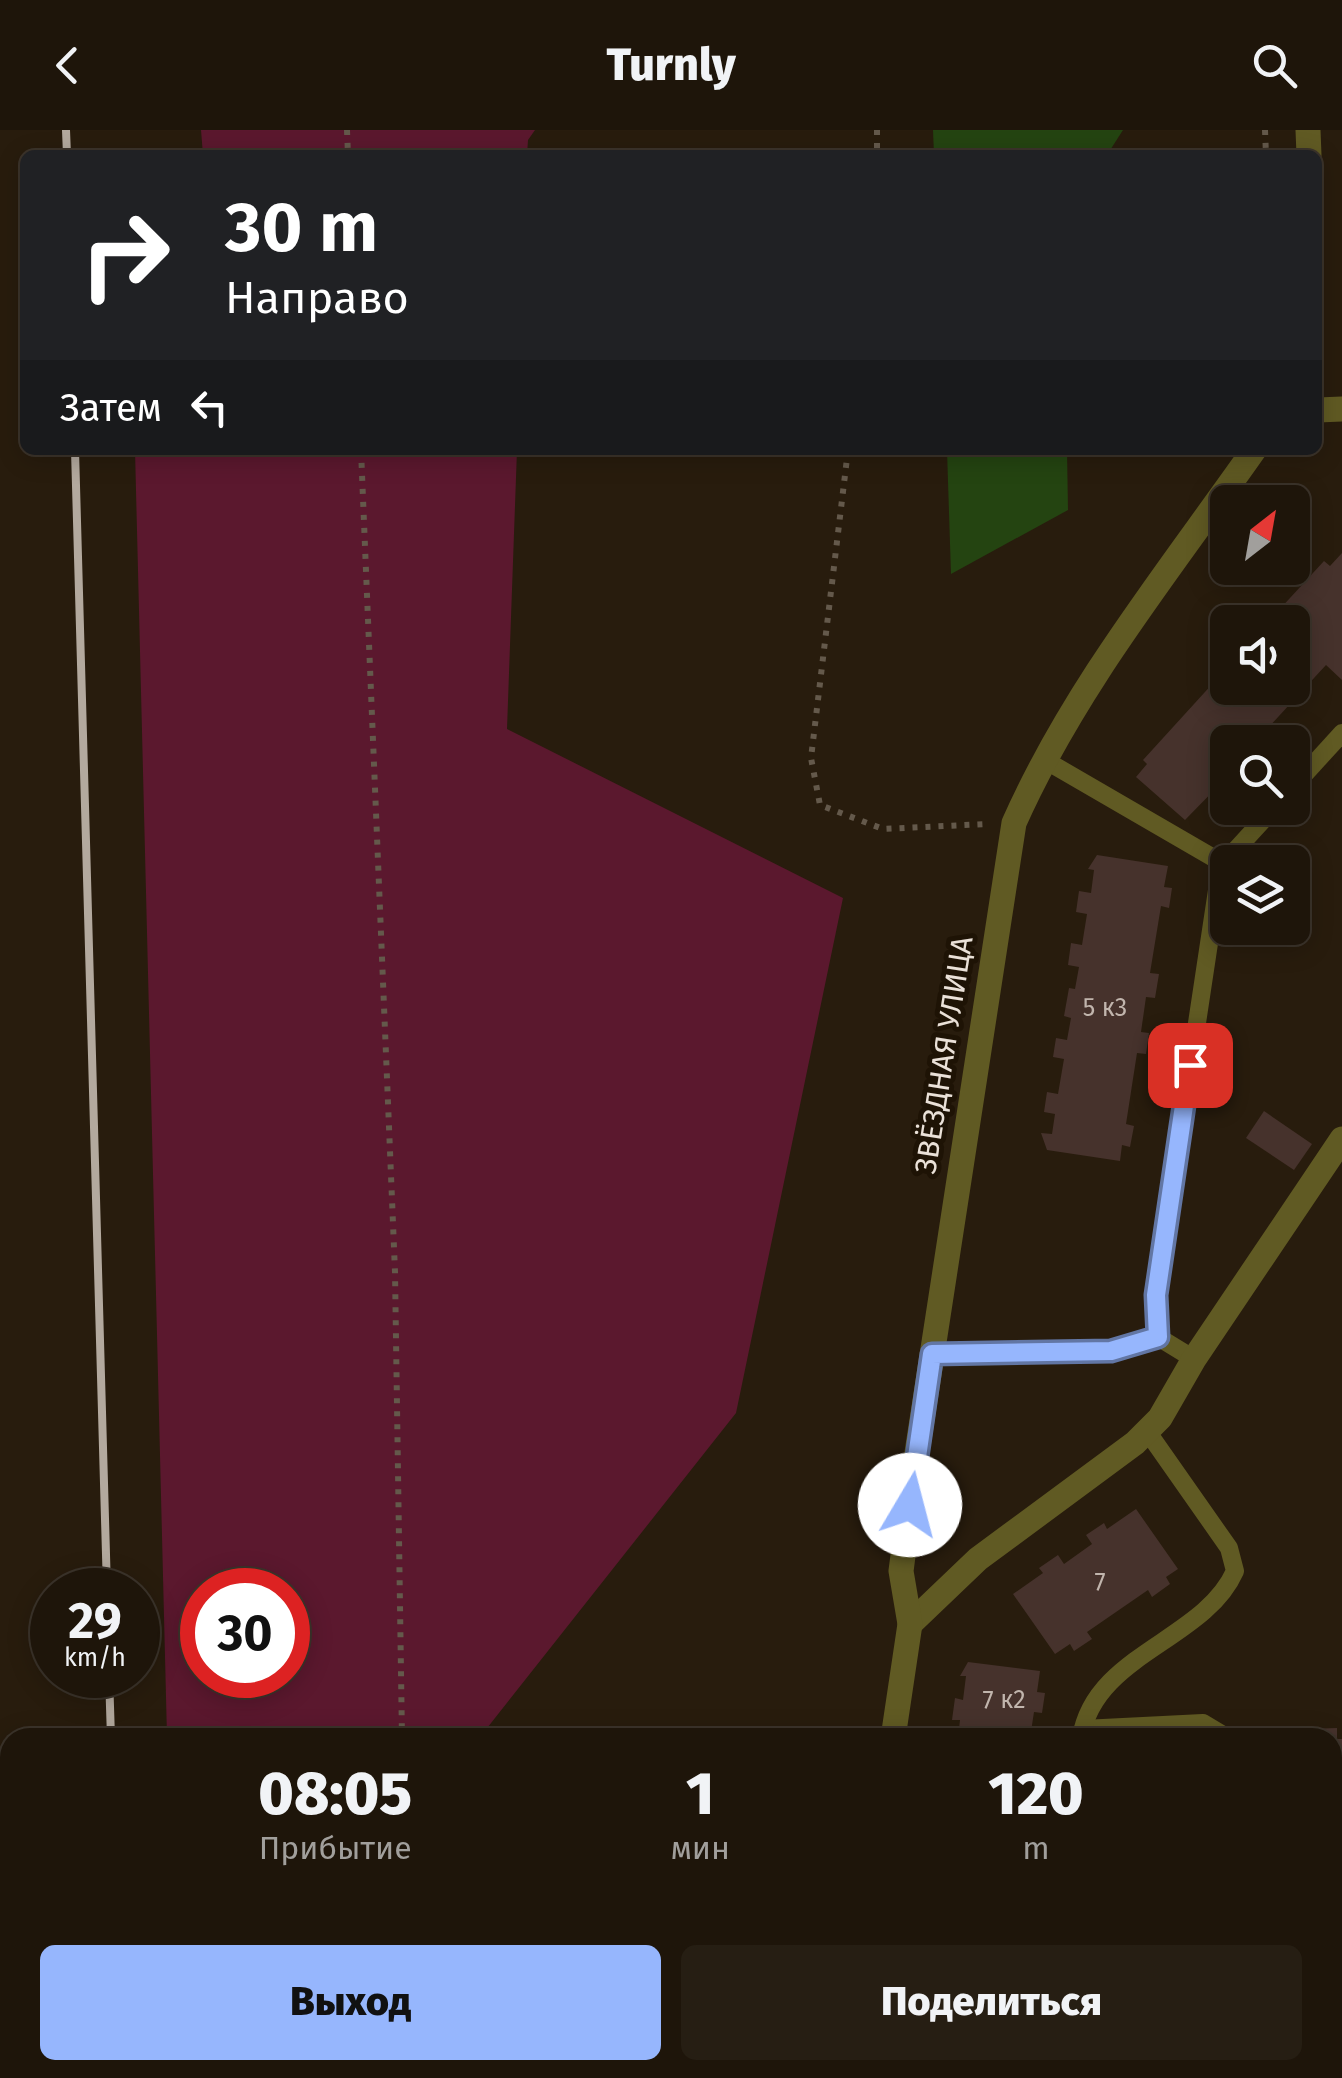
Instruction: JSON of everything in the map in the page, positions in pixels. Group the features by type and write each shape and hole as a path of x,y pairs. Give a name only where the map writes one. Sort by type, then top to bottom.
{"street":[{"name":"ЗВЁЗДНАЯ УЛИЦА","path":"894,1728 910,1624 901,1571 1014,823 1042,760 1094,677 1250,455"},
{"path":"910,1624 978,1560 1160,1418 1194,1359 1342,1139"}],"lane":[{"path":"1310,768 1342,733"},
{"path":"1042,760 1210,856"},
{"path":"1241,845 1259,825"},
{"path":"1158,1337 1156,1295 1210,926"},
{"path":"932,1354 1111,1351 1158,1337 1194,1359"},
{"path":"1084,1728 1098,1695 1114,1678 1217,1600 1235,1571 1229,1548 1147,1431"},
{"path":"1142,1728 1203,1722 1212,1728"}],"path":[{"path":"360,455 395,1272 402,1728"},
{"path":"847,455 811,758 820,805 883,829 1014,823"}],"shaded area":[{"path":"201,130 535,130 527,150 203,150"},
{"path":"933,130 1123,130 1110,150 934,150"},
{"path":"135,455 517,455 507,729 843,898 736,1413 487,1728 167,1728"},
{"path":"947,455 1067,455 1068,510 951,574"}],"building":[{"path":"1342,553 1342,680 1326,665 1310,682 1310,605 1284,605 1302,585 1310,585 1310,576 1324,561 1330,566"},
{"path":"1210,686 1210,705 1289,705 1271,725 1210,725 1210,794 1185,820 1136,777 1147,764 1143,760"},
{"path":"1097,855 1168,866 1164,887 1172,888 1169,908 1161,906 1150,973 1159,974 1155,998 1146,997 1141,1032 1149,1033 1146,1054 1137,1053 1126,1124 1134,1126 1130,1147 1122,1145 1120,1161 1047,1150 1041,1133 1052,1134 1055,1114 1044,1112 1047,1092 1058,1094 1064,1059 1053,1057 1056,1038 1067,1040 1071,1018 1064,1016 1069,988 1075,989 1079,967 1068,965 1071,943 1082,945 1087,914 1076,912 1079,891 1091,893 1094,870 1088,869"},
{"path":"1264,1111 1312,1144 1294,1170 1246,1138"},
{"path":"1136,1509 1178,1569 1166,1577 1170,1584 1152,1597 1148,1590 1087,1632 1092,1639 1074,1651 1070,1644 1055,1654 1013,1594 1043,1573 1039,1568 1058,1555 1064,1564 1092,1544 1086,1535 1104,1523 1107,1529"},
{"path":"968,1662 1040,1671 1037,1692 1045,1693 1042,1713 1034,1712 1032,1728 959,1728 960,1720 952,1720 955,1698 963,1700 966,1676 960,1676"}],"railway":[{"path":"66,130 67,150"},
{"path":"75,455 106,1568"},
{"path":"110,1698 111,1728"}],"route":[{"path":"910,1505 932,1354 1111,1351 1136,1347 1158,1337 1156,1295 1190,1065"}]}
